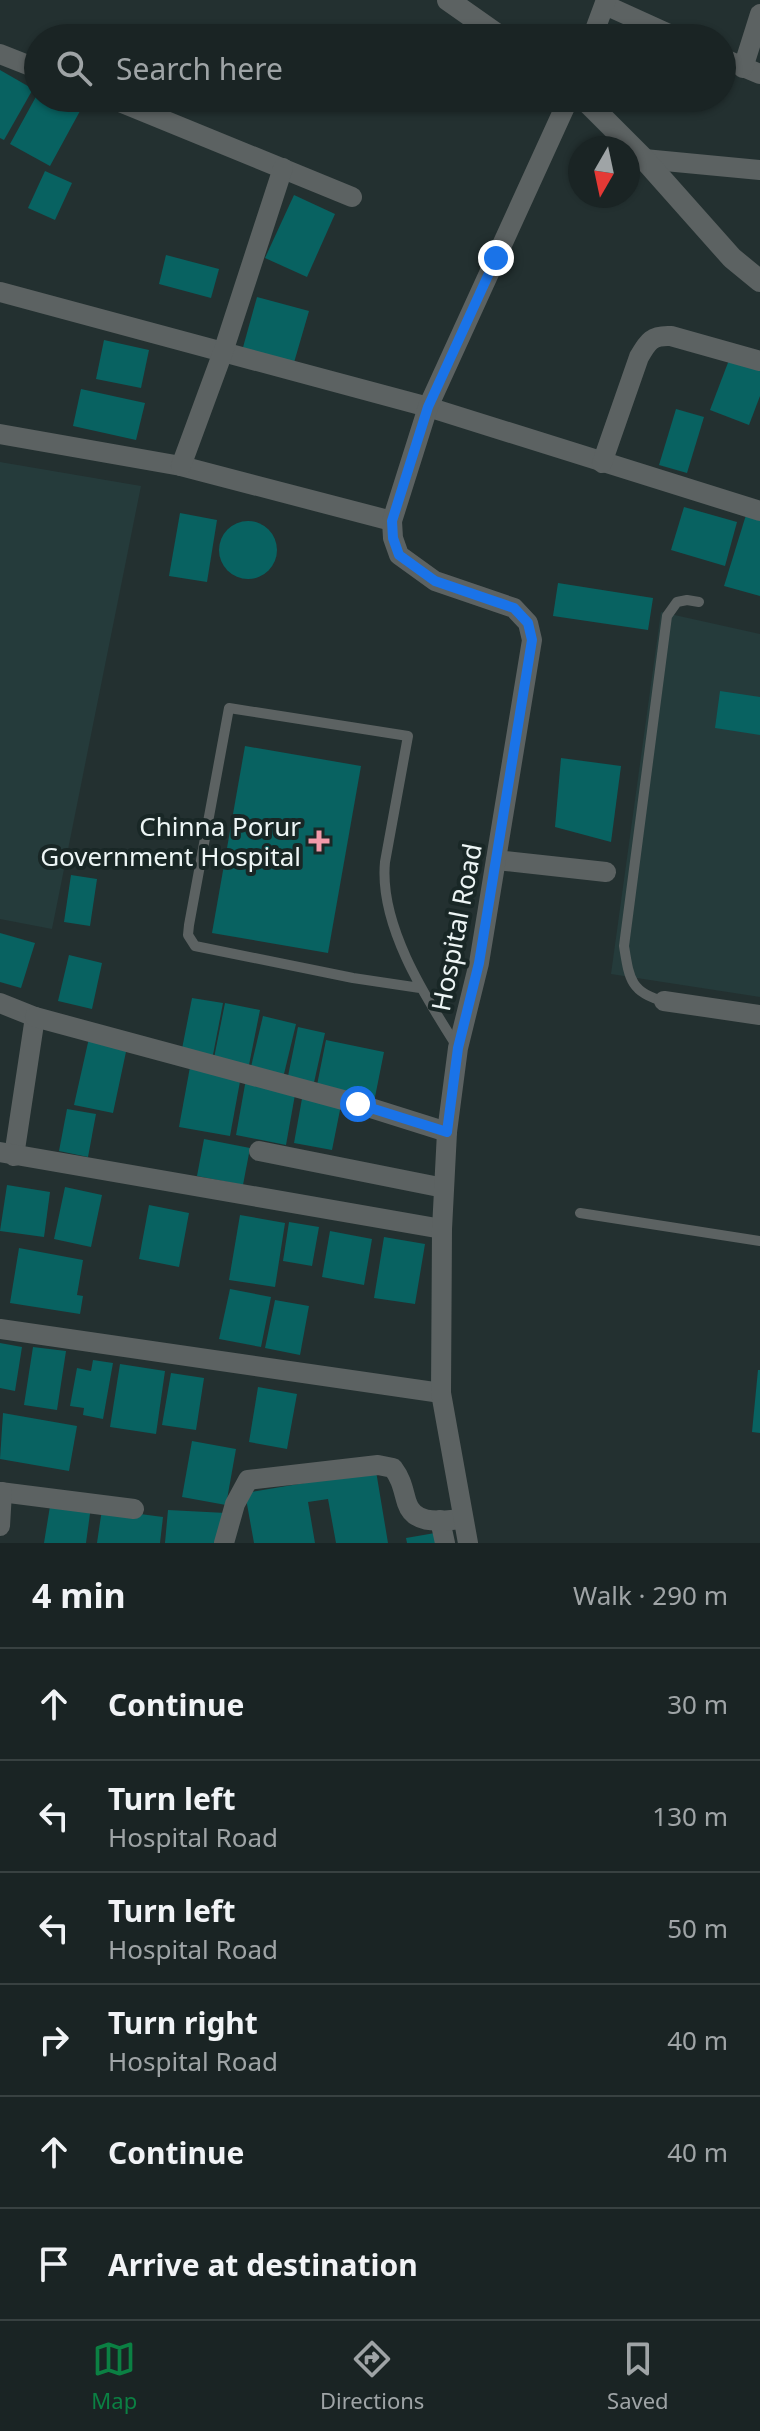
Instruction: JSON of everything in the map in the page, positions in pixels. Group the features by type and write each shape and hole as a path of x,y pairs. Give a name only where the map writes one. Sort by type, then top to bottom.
{"street":[{"path":"448,0 482,24"},
{"path":"597,24 606,2 650,24"},
{"path":"752,71 760,14"},
{"path":"0,54 24,63"},
{"path":"145,112 352,197"},
{"path":"0,434 181,466 392,521 428,407 563,112"},
{"path":"597,112 644,159 732,258 760,281"},
{"path":"644,159 760,170"},
{"path":"181,466 223,352 283,168"},
{"path":"0,292 428,407 760,511"},
{"path":"602,463 639,357 648,340 658,335 671,336 760,361"},
{"name":"Hospital Road","path":"392,521 393,538 399,555 435,581 514,608 528,623 532,640 479,963 458,1048 447,1132 442,1229 441,1393 468,1543"},
{"path":"496,860 606,872"},
{"path":"664,1001 760,1015"},
{"path":"0,1003 35,1017 358,1104 447,1132"},
{"path":"35,1017 7,1154 442,1229"},
{"path":"259,1151 444,1188"},
{"path":"0,1329 441,1393"},
{"path":"224,1543 235,1504 248,1480 378,1465 393,1468 402,1481 408,1506 415,1516 425,1520 463,1519"},
{"path":"0,1526 1,1492 134,1509"},
{"path":"440,1520 445,1543"}],"lane":[{"path":"664,1001 640,993 628,971 624,946 667,616 677,602 699,602"},
{"path":"420,988 195,946 188,935 229,708 408,736 383,880 386,901 420,988 458,1048"},
{"path":"606,872 632,877"},
{"path":"580,1213 760,1241"}],"shaded area":[{"path":"0,462 141,486 52,929 0,919"},
{"path":"661,612 760,634 760,997 611,974"}],"building":[{"path":"0,70 24,84 24,105 4,140 0,138"},
{"path":"28,112 79,112 50,166 10,144"},
{"path":"45,171 72,183 55,220 28,208"},
{"path":"294,195 335,214 307,277 265,258"},
{"path":"166,255 219,269 211,298 159,284"},
{"path":"257,297 309,311 293,366 242,351"},
{"path":"104,340 149,350 141,388 96,379"},
{"path":"729,360 760,371 760,396 749,425 710,410"},
{"path":"81,389 145,403 136,440 73,426"},
{"path":"676,409 704,417 687,473 659,465"},
{"path":"684,507 737,522 725,566 671,550"},
{"path":"180,513 217,520 207,582 169,576"},
{"path":"746,515 760,519 760,596 724,586"},
{"path":"248,521 268,530 277,550 268,570 248,579 228,570 219,550 228,530"},
{"path":"558,583 653,598 648,630 553,616"},
{"path":"720,691 760,697 760,735 715,728"},
{"path":"245,746 361,766 328,953 212,933"},
{"path":"561,758 621,766 611,842 555,827"},
{"path":"71,875 97,879 90,926 64,922"},
{"path":"0,933 35,943 21,988 0,982"},
{"path":"69,955 102,963 92,1009 58,1001"},
{"path":"192,998 223,1003 212,1060 181,1054"},
{"path":"225,1003 260,1010 248,1070 213,1063"},
{"path":"263,1016 296,1024 283,1078 250,1071"},
{"path":"298,1027 325,1033 313,1087 287,1081"},
{"path":"89,1038 127,1047 113,1113 74,1105"},
{"path":"326,1040 384,1052 374,1102 316,1090"},
{"path":"190,1067 241,1076 230,1136 179,1127"},
{"path":"246,1079 296,1089 286,1145 236,1135"},
{"path":"303,1093 342,1100 332,1150 294,1143"},
{"path":"67,1109 96,1114 88,1157 59,1151"},
{"path":"204,1139 250,1148 243,1185 197,1176"},
{"path":"7,1185 50,1192 44,1237 0,1231"},
{"path":"65,1187 102,1195 91,1247 54,1239"},
{"path":"149,1205 189,1213 179,1267 139,1259"},
{"path":"240,1215 285,1223 275,1287 229,1280"},
{"path":"289,1222 319,1227 312,1266 283,1261"},
{"path":"330,1231 372,1239 364,1285 322,1277"},
{"path":"384,1237 425,1244 415,1304 374,1298"},
{"path":"19,1248 83,1260 77,1295 83,1296 80,1314 10,1303"},
{"path":"230,1289 271,1297 261,1347 219,1339"},
{"path":"275,1300 309,1306 300,1355 265,1348"},
{"path":"0,1343 22,1347 15,1391 0,1388"},
{"path":"33,1347 66,1351 57,1410 24,1405"},
{"path":"93,1360 113,1363 103,1419 83,1415 84,1408 70,1406 77,1368 91,1371"},
{"path":"120,1364 165,1371 156,1434 110,1427"},
{"path":"760,1370 760,1433 752,1432"},
{"path":"171,1373 204,1378 196,1430 162,1425"},
{"path":"258,1387 297,1394 287,1449 249,1442"},
{"path":"3,1413 77,1426 69,1471 0,1459"},
{"path":"192,1441 236,1449 226,1505 182,1497"},
{"path":"376,1471 388,1543 336,1543 328,1499 308,1502 315,1543 254,1543 245,1493"},
{"path":"51,1500 91,1506 86,1543 44,1543"},
{"path":"102,1509 163,1517 160,1543 97,1543"},
{"path":"168,1510 226,1513 218,1543 165,1543"},
{"path":"435,1533 436,1543 407,1543 406,1538"}],"place":[{"name":"Chinna Porur Government Hospital","path":"319,841"}],"route":[{"path":"358,1104 447,1132 458,1048 479,963 532,640 528,623 514,608 435,581 399,555 393,538 392,521 428,407 496,258"}]}
